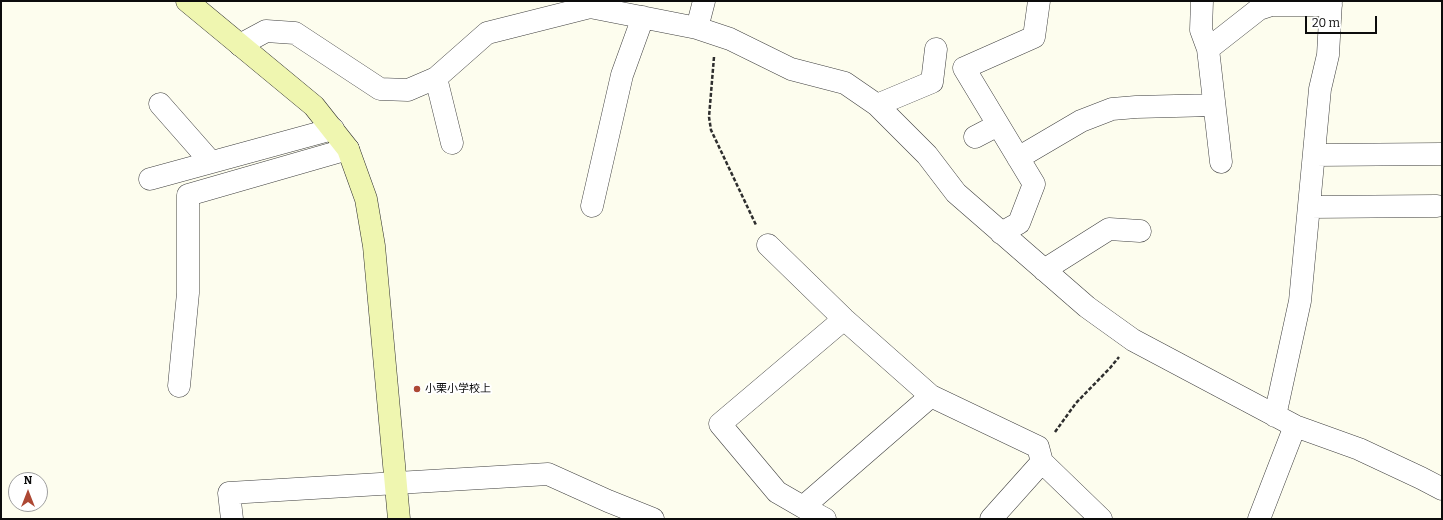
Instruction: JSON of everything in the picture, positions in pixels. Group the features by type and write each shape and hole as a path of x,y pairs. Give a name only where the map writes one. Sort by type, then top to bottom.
{"street":[{"path":"187,1 314,106 348,149 366,199 374,246 399,519"},
{"path":"704,1 707,31"},
{"path":"1001,233 1019,223 1034,184 964,68 1034,37 1039,1"},
{"path":"1202,1 1201,30 1208,49 1221,162"},
{"path":"1208,49 1259,9 1270,5 1331,3 1328,55 1320,89 1300,301 1275,416"},
{"path":"240,45 266,31 295,33 380,89 408,90 436,78 487,33 590,7 707,31 730,39 791,69 845,83 877,105 927,155 956,193 1087,307 1133,340 1295,426 1359,449 1442,489"},
{"path":"592,206 622,75 643,17"},
{"path":"877,105 932,82 936,49"},
{"path":"436,78 452,143"},
{"path":"160,104 211,162"},
{"path":"1018,158 1081,121 1112,109 1214,105"},
{"path":"975,137 998,125"},
{"path":"150,179 333,129"},
{"path":"179,386 188,293 188,195 348,149"},
{"path":"1314,155 1442,154"},
{"path":"1309,207 1437,206"},
{"path":"1044,270 1110,229 1140,231"},
{"path":"768,245 844,319 931,396 1040,454 1101,519"},
{"path":"824,519 777,492 720,424 844,319"},
{"path":"803,507 931,396"},
{"path":"1259,519 1295,426"},
{"path":"991,519 1040,454"},
{"path":"232,519 229,493 548,474 653,519"}],"path":[{"path":"707,31 709,117 711,130 750,214 768,245"},
{"path":"1040,454 1076,403 1110,368 1133,340"}],"place":[{"name":"小栗小学校上","path":"417,389"}]}
